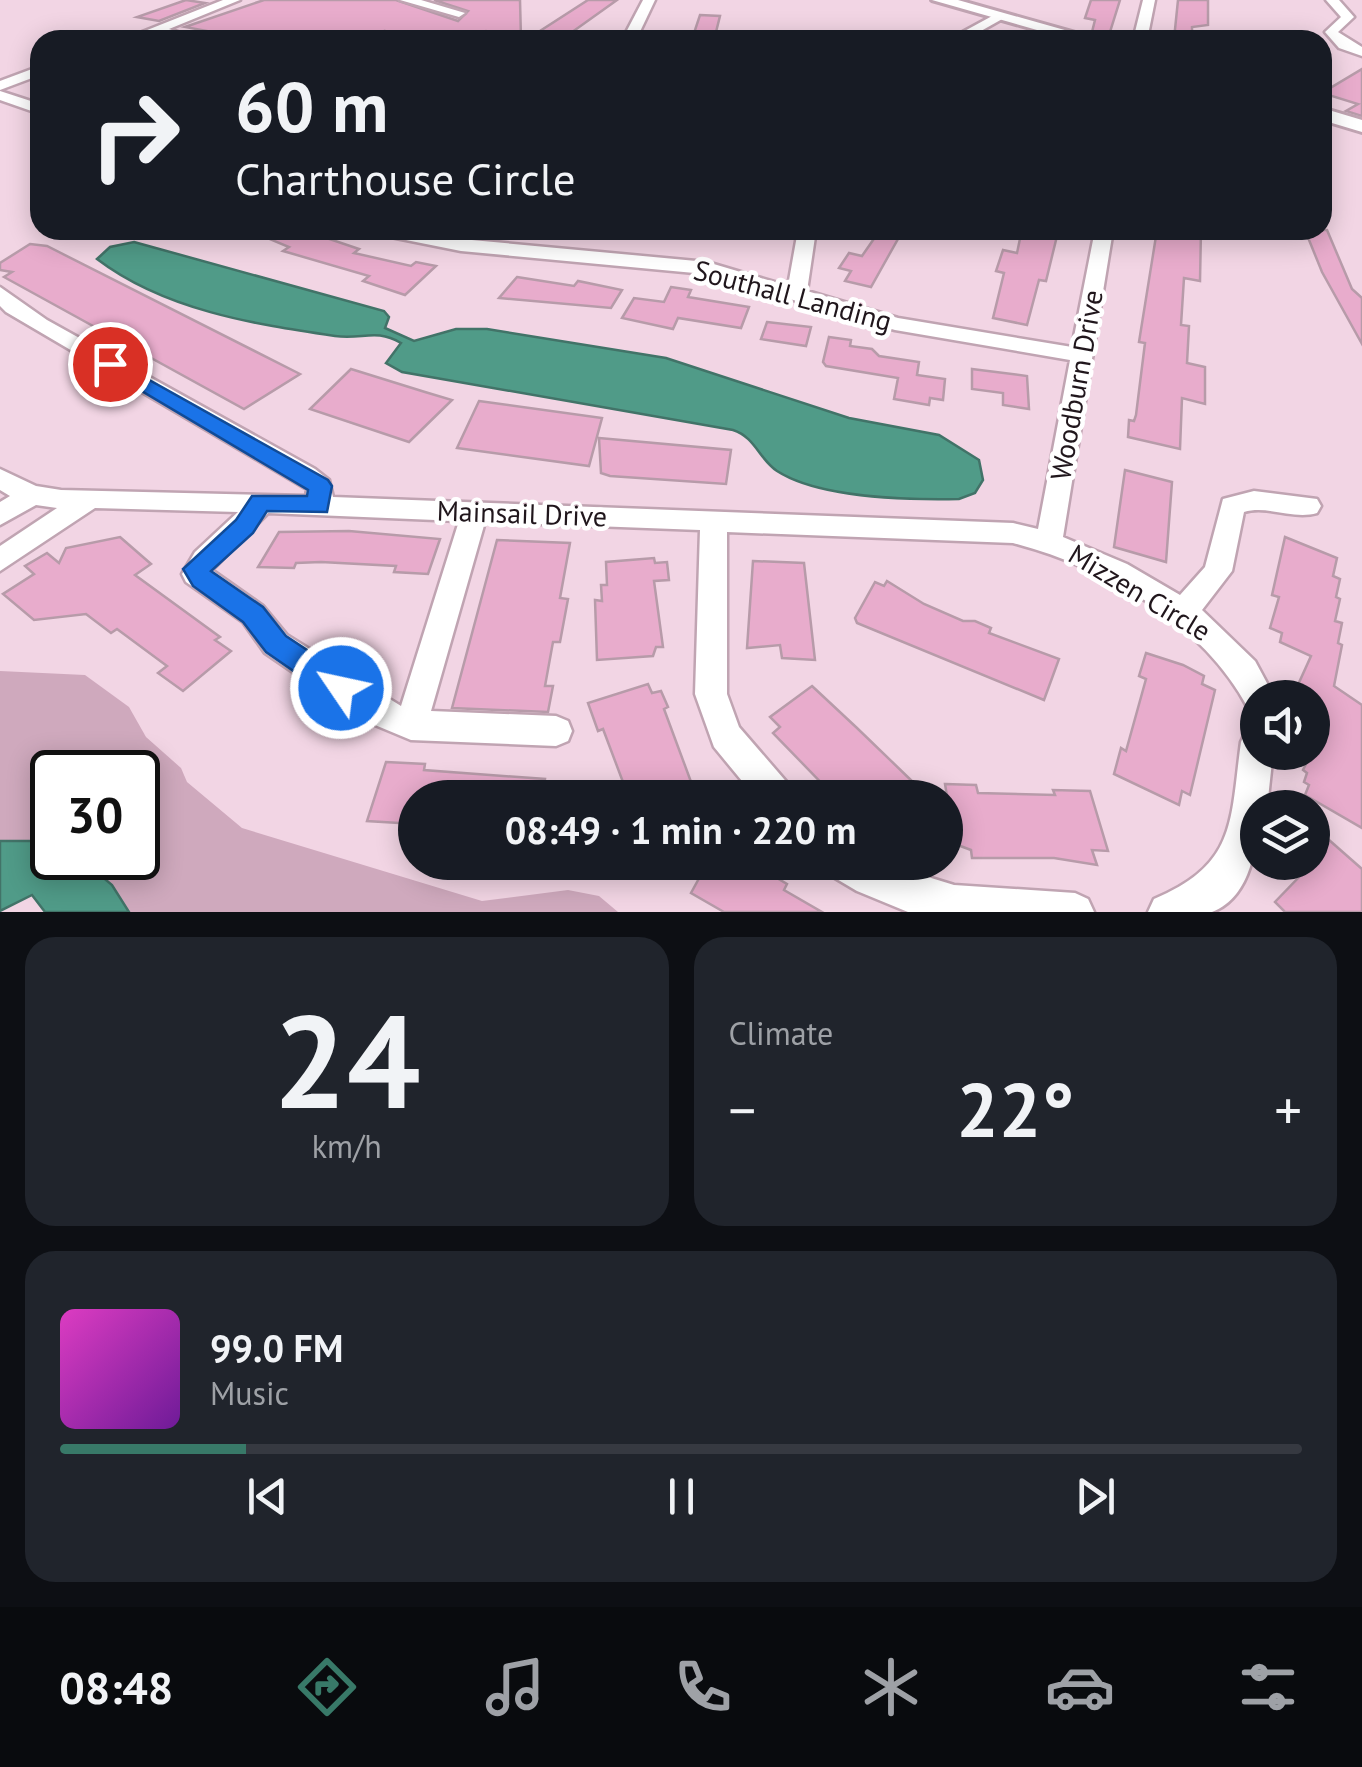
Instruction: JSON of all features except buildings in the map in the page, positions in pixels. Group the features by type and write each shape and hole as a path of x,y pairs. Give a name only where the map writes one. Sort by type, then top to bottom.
{"street":[{"path":"158,30 234,0"},
{"path":"406,0 459,13"},
{"path":"634,30 649,0"},
{"path":"920,0 1024,30"},
{"path":"940,0 993,21 1040,30"},
{"path":"1142,30 1149,0"},
{"path":"1332,0 1348,18 1332,31"},
{"path":"975,30 993,21"},
{"path":"1332,34 1362,52"},
{"path":"0,86 30,74"},
{"path":"0,94 30,105"},
{"path":"1332,107 1362,116"},
{"path":"1332,117 1362,126"},
{"name":"Southall Landing","path":"431,240 706,268 911,327 1082,354"},
{"path":"532,250 536,240"},
{"path":"797,292 805,240"},
{"name":"Woodburn Drive","path":"1049,541 1102,240"},
{"path":"0,293 27,316 306,475 320,486 319,506"},
{"path":"0,478 28,497 0,515"},
{"name":"Mainsail Drive","path":"28,497 261,502 982,530 1049,541"},
{"path":"0,560 91,498"},
{"path":"1184,613 1218,571 1232,506 1254,500 1308,506"},
{"path":"261,502 245,526 199,563 196,574 253,614 276,644 382,715 411,725 556,732"},
{"path":"411,725 475,511"},
{"path":"714,521 711,694 726,736 763,780"},
{"name":"Mizzen Circle","path":"1049,541 1096,560 1184,613 1231,649 1249,680"},
{"path":"1168,912 1204,898 1231,870 1240,852 1253,770"},
{"path":"872,880 885,888 940,904 1075,912"}],"shaded area":[{"path":"134,242 384,311 389,317 385,328 414,341 456,329 487,329 666,358 849,418 939,435 979,460 983,480 975,493 959,499 890,498 840,492 777,471 747,438 733,430 402,372 386,363 401,343 392,339 376,335 335,336 210,312 151,291 97,259 110,247"},
{"path":"0,671 85,675 129,707 146,737 181,768 187,782 242,828 398,875 398,880 413,880 482,901 568,890 599,896 618,912 129,912 106,880 160,880 160,750 30,750 30,841 0,841"},
{"path":"0,841 30,841 30,880 106,880 129,912 45,912 32,895 0,911"}],"route":[{"path":"110,364 320,486 319,506 261,502 245,526 199,563 196,574 253,614 276,644 341,688"}]}
